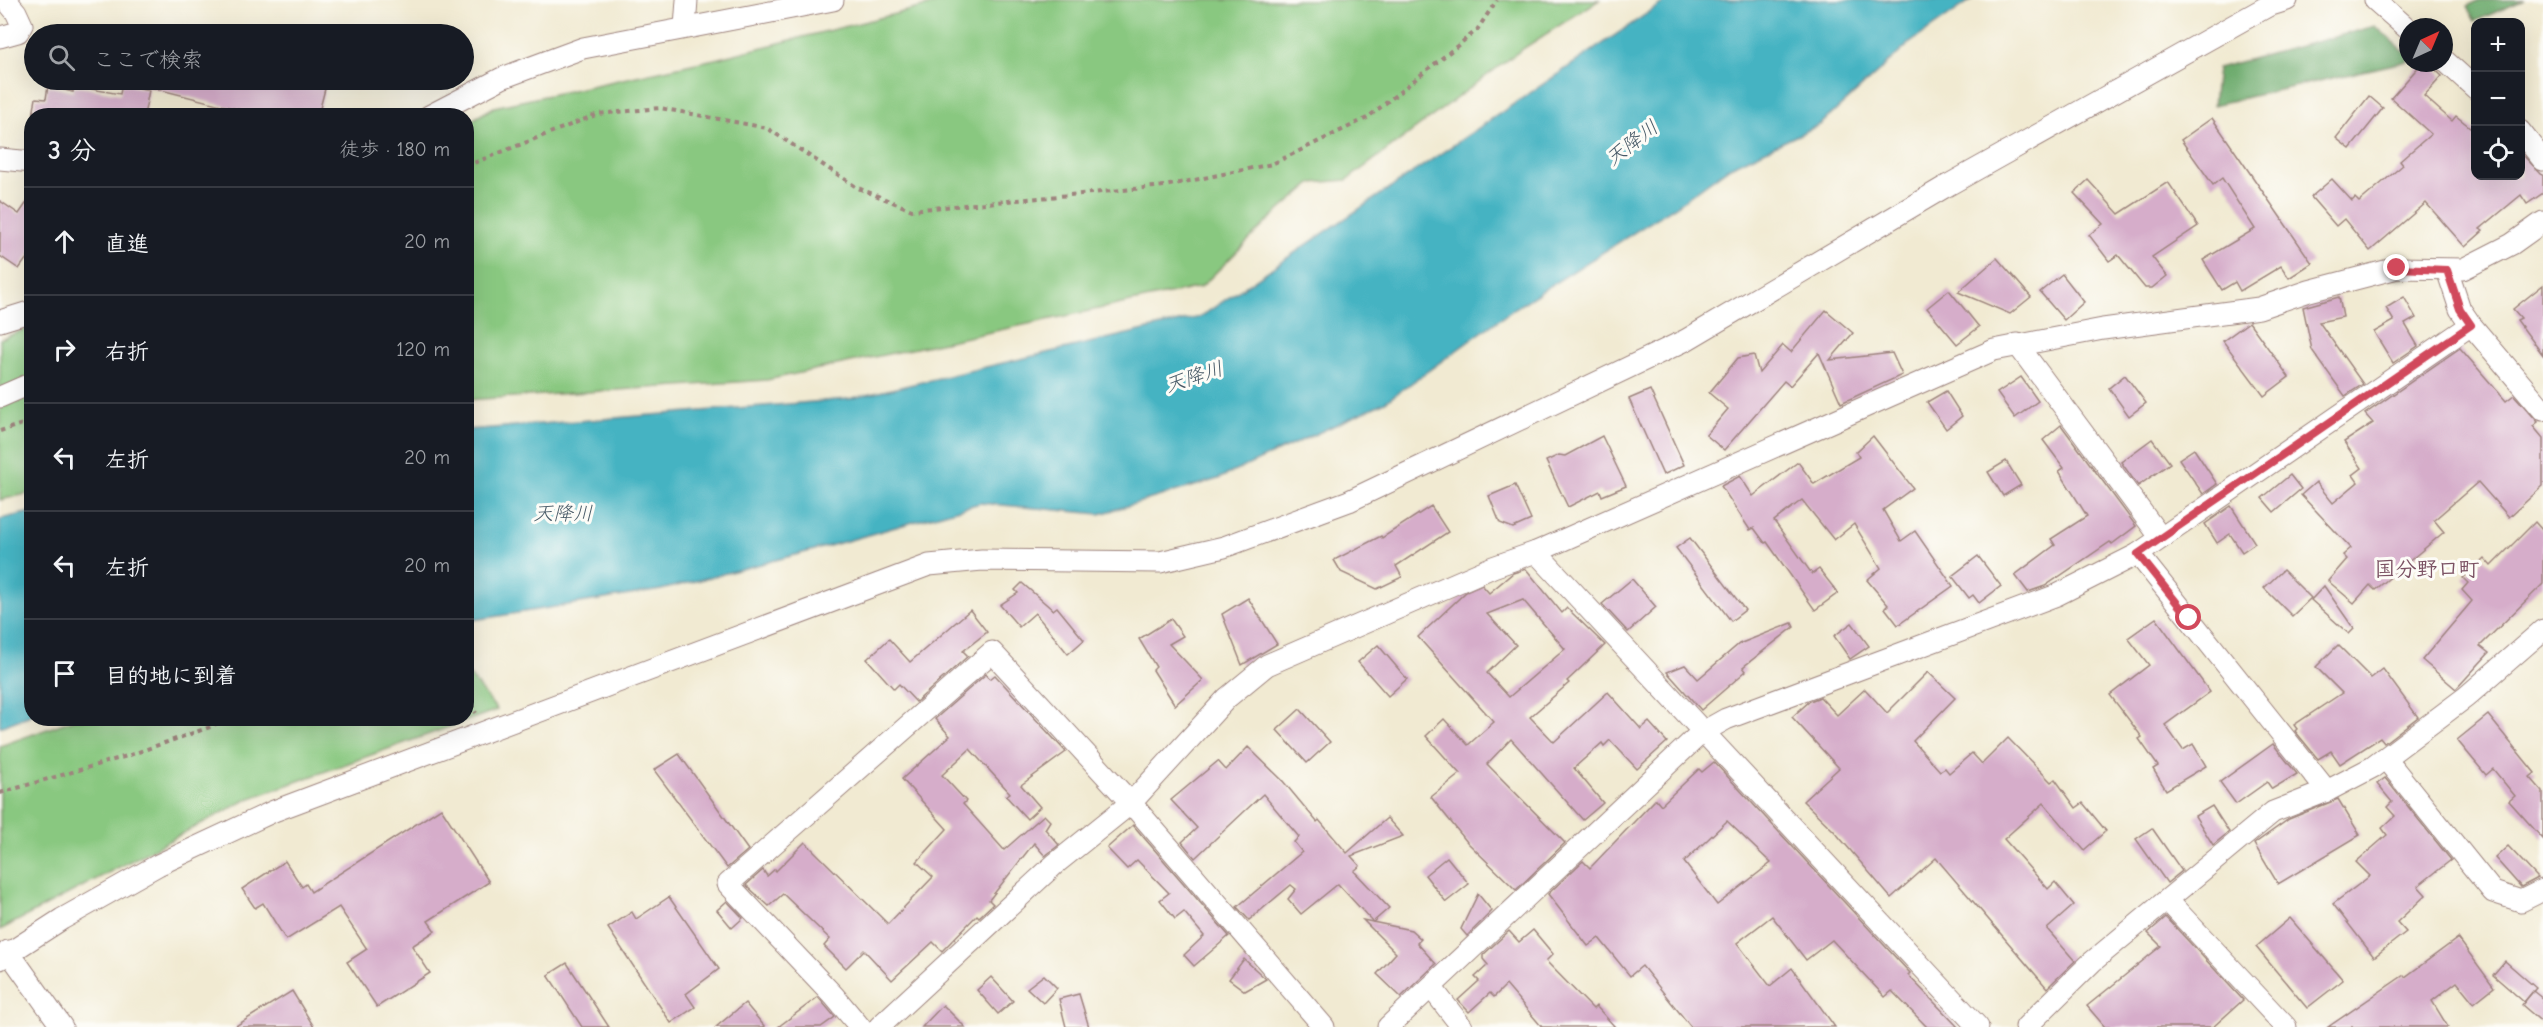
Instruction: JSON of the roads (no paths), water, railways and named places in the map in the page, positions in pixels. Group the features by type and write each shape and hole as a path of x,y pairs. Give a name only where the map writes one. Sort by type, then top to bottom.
{"street":[{"path":"0,36 18,32 21,25 16,12 6,0"},
{"path":"685,27 687,0"},
{"path":"444,108 502,78 583,48 833,0"},
{"path":"62,1027 4,955 158,865 274,811 929,565 982,560 1160,562 1224,547 1349,501 1686,340 1943,188 2268,6 2287,0"},
{"path":"2375,0 2399,21"},
{"path":"2453,68 2471,85"},
{"path":"2525,137 2543,160"},
{"path":"0,159 24,161"},
{"path":"879,1027 1055,864 1131,803 1227,698 1267,665 1493,567 1536,552 1972,360 2017,344 2103,328 2259,308 2309,291 2397,268 2463,269 2512,243 2543,222"},
{"path":"2447,270 2460,309 2543,410"},
{"path":"0,321 24,314"},
{"path":"1388,1027 1701,733 1726,719 2057,595 2138,554 2471,325"},
{"path":"2017,344 2161,538"},
{"path":"0,397 24,386"},
{"path":"1536,552 1701,733 1977,1027"},
{"path":"2138,554 2327,791"},
{"path":"2026,1027 2092,962 2273,812 2327,791 2385,758 2466,697 2543,630"},
{"path":"860,1027 834,996 728,884 992,652 1131,803 1324,1027"},
{"path":"2385,758 2493,892 2521,902 2543,890"},
{"path":"2168,901 2286,1027"},
{"path":"1431,987 1462,1027"}],"water":[{"name":"天降川","path":"1667,0 1971,0 1910,43 1821,124 1730,167 1676,206 1515,308 1385,402 1218,479 1100,514 980,503 822,548 661,590 474,620 474,429 849,399 1200,317"},
{"path":"24,514 24,718 0,727 0,519"}],"district":[{"name":"国分野口町","path":"2427,569"}]}
